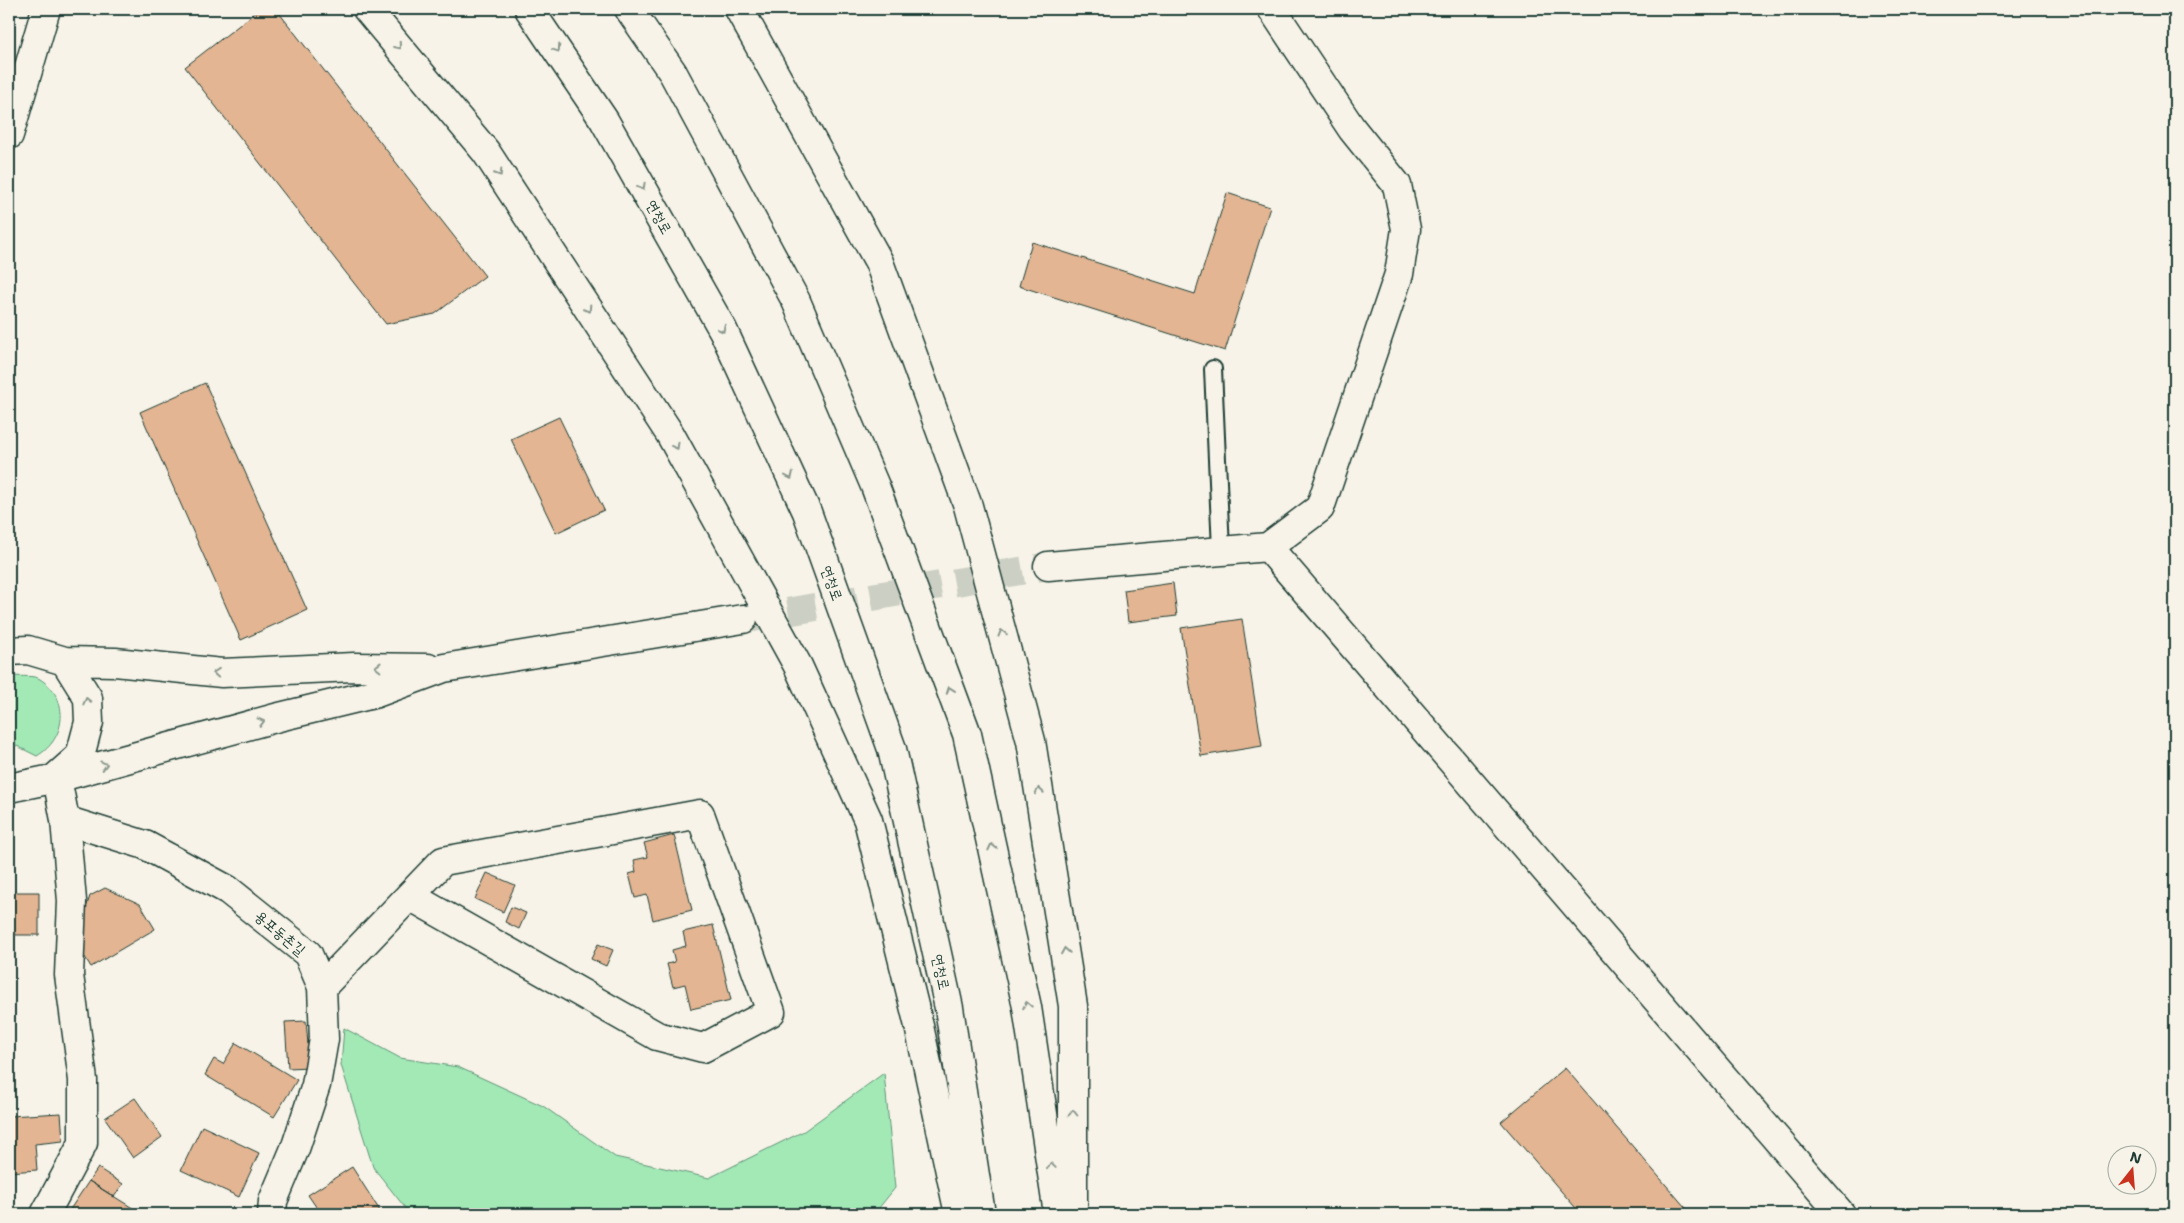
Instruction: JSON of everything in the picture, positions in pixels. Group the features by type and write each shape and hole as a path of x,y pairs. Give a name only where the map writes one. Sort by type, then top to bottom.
{"main road":[{"path":"9,135 46,9"},
{"path":"367,9 491,161 670,434 798,666 868,820 918,1026 959,1214"},
{"name":"연청로","path":"530,9 604,120 723,330 807,512 892,750 949,1008 981,1214"},
{"path":"629,9 673,73 796,301 875,486 967,734 1027,1007 1058,1214"},
{"path":"739,9 879,262 971,515 1031,741 1073,1006 1073,1214"},
{"path":"1048,566 1268,546 1320,508 1399,274 1406,229 1397,185 1352,129 1272,9"},
{"path":"1268,546 1841,1214"},
{"path":"9,651 28,650 65,661 115,662 222,674 354,667 444,668 743,619"},
{"path":"9,781 57,778 80,756 90,722 88,698 65,661"},
{"path":"9,788 57,778 279,717 374,694 444,668"},
{"path":"45,1214 84,1143 83,1080 69,974 72,901 65,820 57,778"},
{"path":"322,987 443,861 700,814 771,1012 703,1048 657,1036 410,896"},
{"name":"용포동촌길","path":"65,820 145,846 228,890 308,954 322,987 324,1040 316,1085 296,1146 273,1201 272,1214"}],"lane":[{"path":"1213,369 1221,550"}],"green space":[{"path":"9,677 40,679 50,687 57,697 61,719 59,729 47,749 37,756 9,742"},
{"path":"344,1028 400,1058 458,1067 543,1106 615,1157 709,1178 804,1131 884,1073 895,1188 874,1214 410,1214 373,1167 341,1065"}],"building":[{"path":"260,9 276,9 485,276 435,314 386,324 185,67"},
{"path":"1227,193 1270,207 1225,351 1019,286 1032,242 1195,294"},
{"path":"205,383 307,610 241,640 140,412"},
{"path":"559,417 604,510 556,533 511,439"},
{"path":"1173,583 1177,616 1128,622 1124,590"},
{"path":"1242,619 1262,746 1201,756 1181,628"},
{"path":"674,835 692,910 653,920 647,895 635,898 629,874 636,872 634,860 648,857 644,843"},
{"path":"487,873 515,885 503,912 475,899"},
{"path":"105,888 140,904 155,929 91,967 75,941 90,896"},
{"path":"9,892 39,892 39,935 11,935 12,963 9,963"},
{"path":"511,907 526,913 519,929 505,922"},
{"path":"713,925 731,1000 691,1009 685,984 673,987 667,964 675,962 672,950 686,946 683,932"},
{"path":"598,944 613,950 606,966 591,959"},
{"path":"306,1021 310,1067 288,1068 285,1022"},
{"path":"236,1043 297,1080 274,1117 205,1075 214,1059 223,1064"},
{"path":"1565,1068 1691,1214 1581,1214 1501,1122"},
{"path":"135,1098 162,1137 133,1158 105,1118"},
{"path":"61,1113 63,1141 35,1144 37,1170 9,1172 9,1116"},
{"path":"202,1126 259,1153 239,1197 181,1170"},
{"path":"352,1167 382,1214 332,1214 330,1211 321,1214 308,1195"},
{"path":"98,1168 123,1184 114,1197 89,1181"},
{"path":"89,1181 139,1212 137,1214 67,1214"}],"tunnel":[{"path":"747,619 1048,566"}]}
